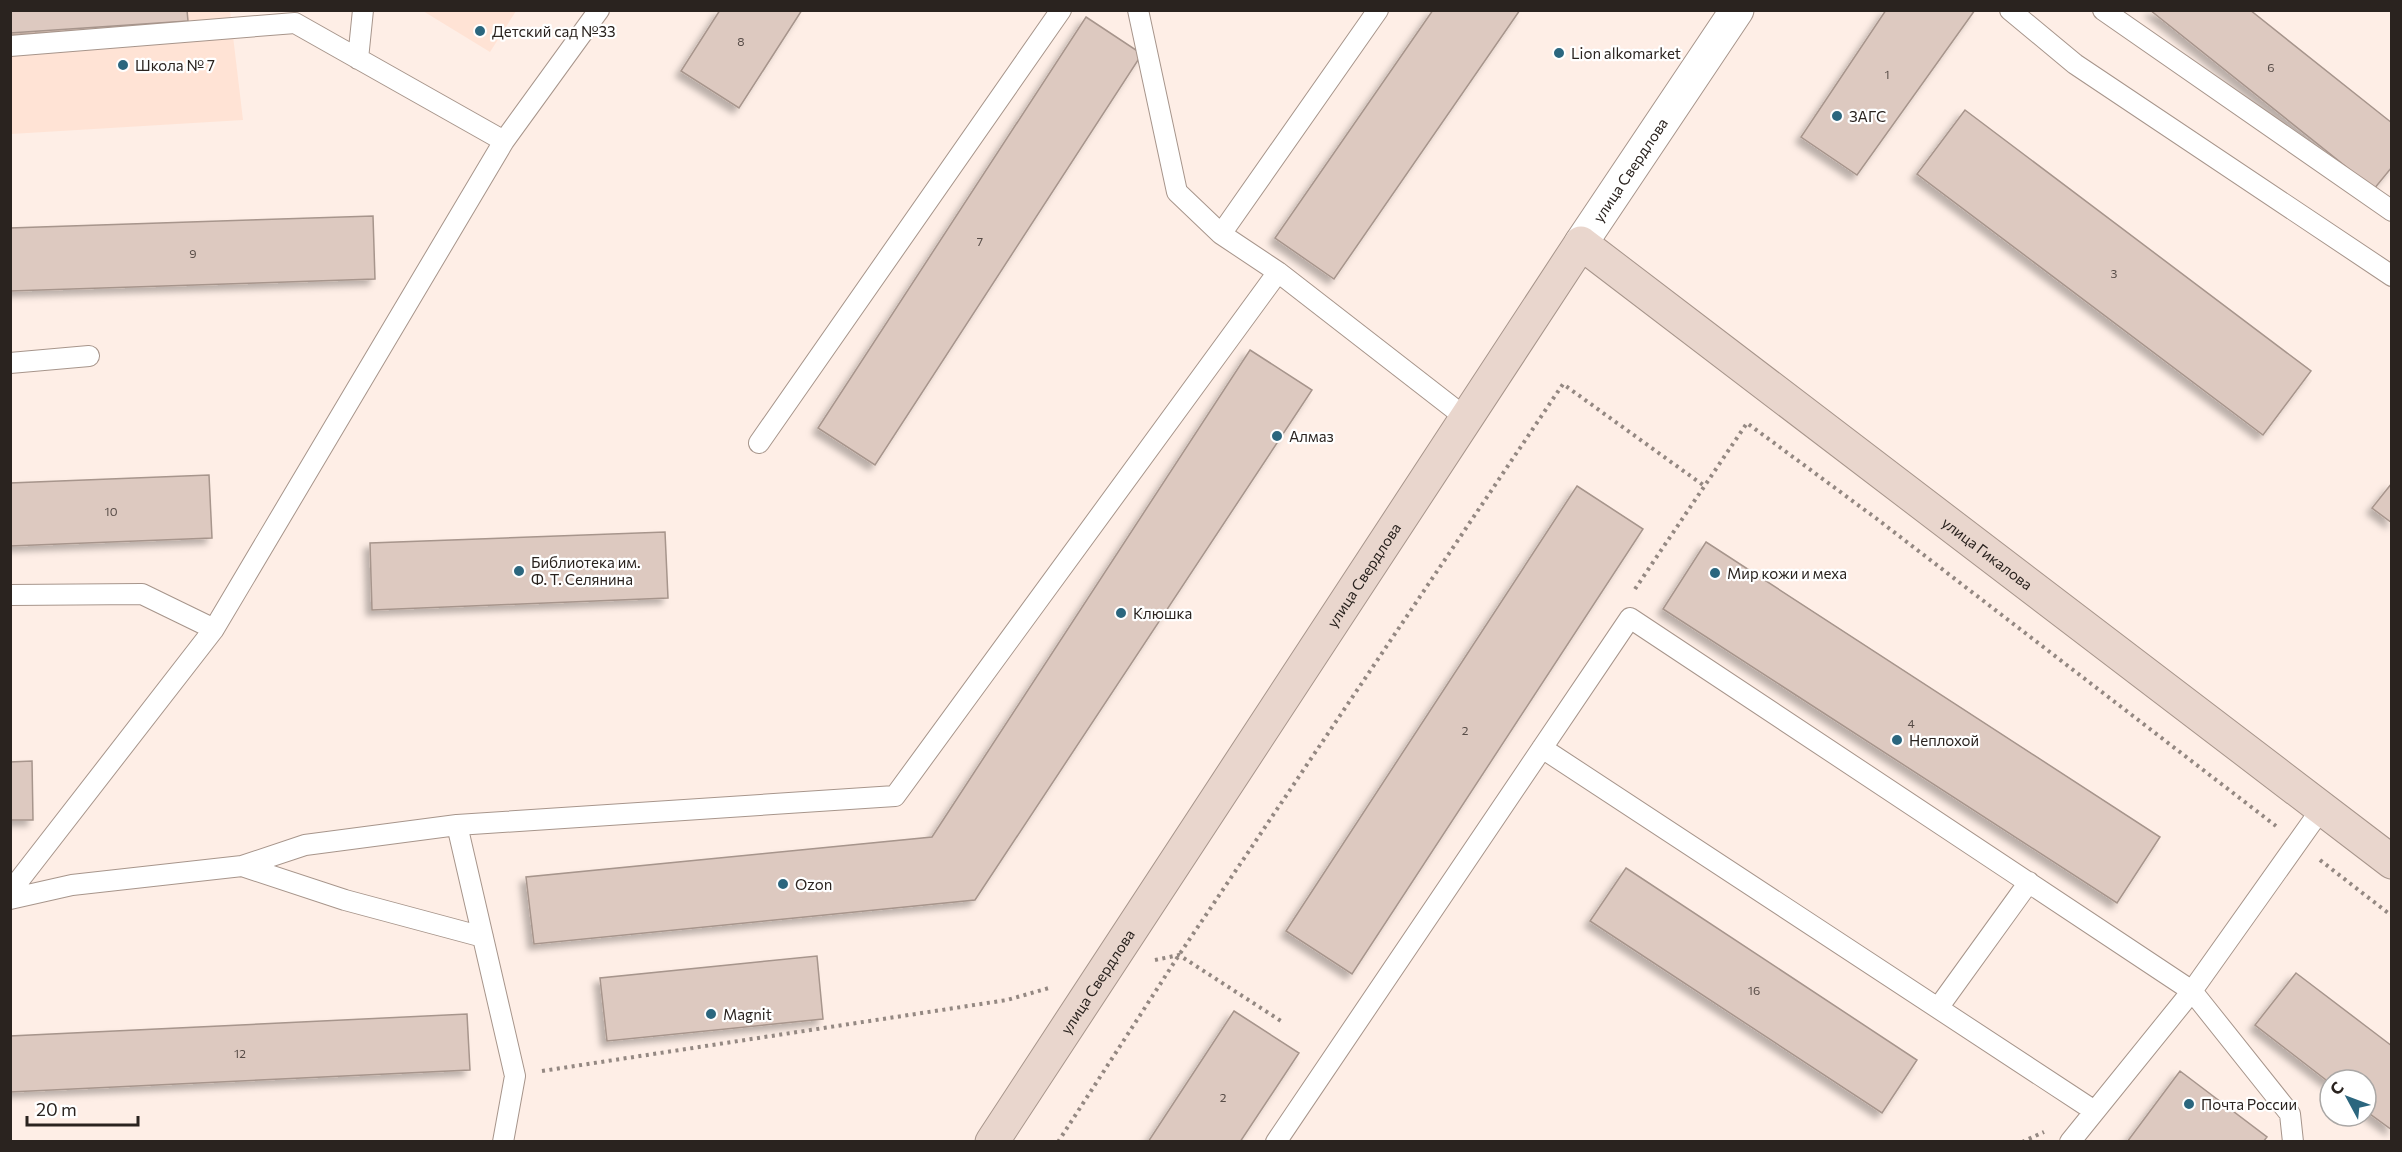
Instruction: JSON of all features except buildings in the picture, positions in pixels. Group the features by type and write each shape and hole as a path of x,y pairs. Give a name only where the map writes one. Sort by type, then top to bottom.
{"main road":[{"name":"улица Свердлова","path":"992,1142 1581,243"},
{"name":"улица Гикалова","path":"1581,243 2391,862"}],"street":[{"name":"улица Свердлова","path":"1581,243 1737,10"}],"lane":[{"path":"358,58 363,10"},
{"path":"10,892 214,629 504,141 599,10"},
{"path":"759,443 1061,10"},
{"path":"1138,10 1178,192 1221,234 1278,272 1467,418"},
{"path":"1221,234 1378,10"},
{"path":"2010,10 2075,64 2391,276"},
{"path":"2103,10 2391,211"},
{"path":"10,46 295,23 504,141"},
{"path":"10,899 72,885 242,866 305,845 457,825 895,796 1278,272"},
{"path":"10,363 89,356"},
{"path":"10,595 142,594 214,629"},
{"path":"1276,1142 1630,618 2192,991 2290,1114 2293,1142"},
{"path":"1542,748 2093,1110"},
{"path":"2070,1142 2093,1110 2192,991 2322,808"},
{"path":"457,825 515,1076 503,1142"},
{"path":"242,866 345,900 483,937"},
{"path":"1938,1008 2029,882"}],"path":[{"path":"1058,1142 1179,955 1563,384 1703,485"},
{"path":"1631,595 1703,485 1747,423 1887,526 2391,916"},
{"path":"515,1076 1007,1000 1103,972 1179,955 1281,1022"}],"shaded area":[{"name":"Школа № 7","path":"11,11 230,11 243,120 11,134"},
{"name":"Детский сад №33","path":"423,11 516,11 490,52"}],"place":[{"name":"Детский сад №33","path":"480,31"},
{"name":"Lion alkomarket","path":"1559,53"},
{"name":"Школа № 7","path":"123,65"},
{"name":"ЗАГС","path":"1837,116"},
{"name":"Алмаз","path":"1277,436"},
{"name":"Библиотека им. Ф. Т. Селянина","path":"519,571"},
{"name":"Мир кожи и меха","path":"1715,573"},
{"name":"Клюшка","path":"1121,613"},
{"name":"Неплохой","path":"1897,740"},
{"name":"Ozon","path":"783,884"},
{"name":"Magnit","path":"711,1014"},
{"name":"Почта России","path":"2189,1104"}]}
